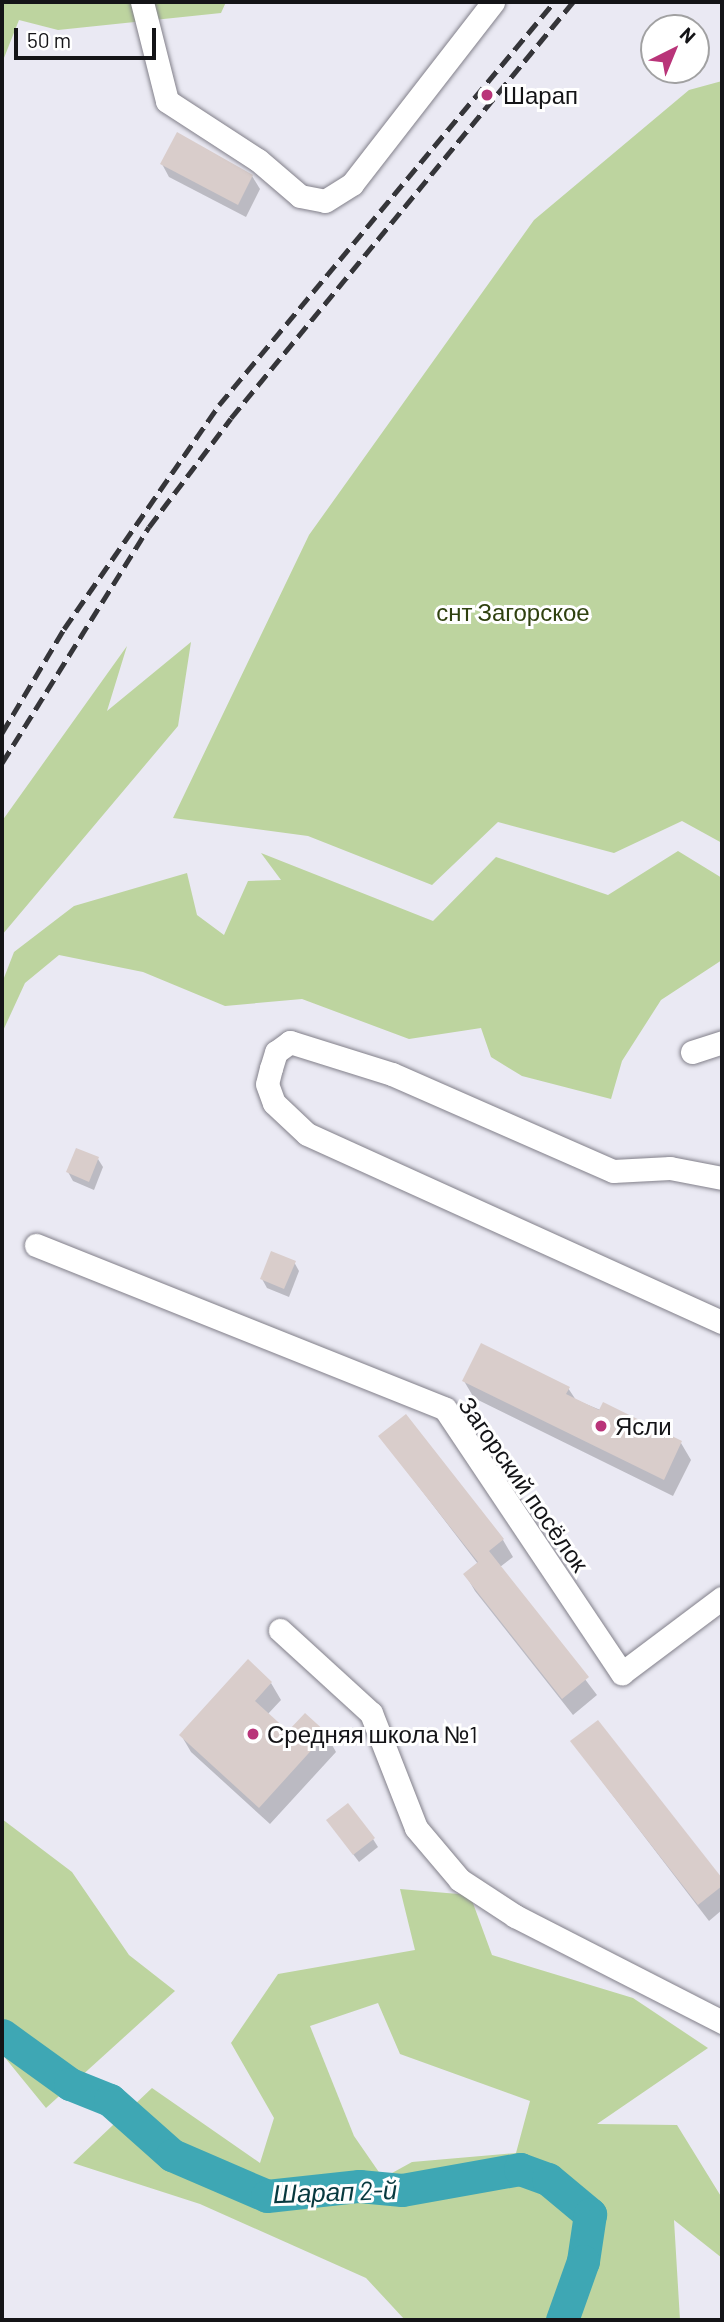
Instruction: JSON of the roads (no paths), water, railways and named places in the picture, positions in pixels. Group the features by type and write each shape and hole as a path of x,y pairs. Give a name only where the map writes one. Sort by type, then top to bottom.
{"street":[{"path":"142,2 167,101 258,160 300,196 326,201 352,184 492,2"},
{"path":"722,1178 670,1168 613,1171 392,1074 290,1042 276,1052 271,1068 274,1103 307,1134 722,1322"},
{"path":"692,1052 722,1042"},
{"name":"Загорский посёлок","path":"36,1245 445,1409 622,1673 722,1598"},
{"path":"280,1630 371,1713 416,1828 460,1880 515,1916 722,2022"}],"waterway":[{"name":"Шарап 2-й","path":"2,2035 70,2084 110,2100 172,2155 267,2196 359,2186 402,2190 520,2169 548,2179 590,2214 583,2261 562,2320"}],"railway":[{"path":"2,733 64,629 219,405 554,2"},
{"path":"2,763 149,527 231,418 573,2"}],"place":[{"name":"Шарап","path":"487,95"},
{"name":"Ясли","path":"601,1426"},
{"name":"Средняя школа №1","path":"253,1734"}],"park label":[{"name":"снт Загорское","path":"513,612"}]}
